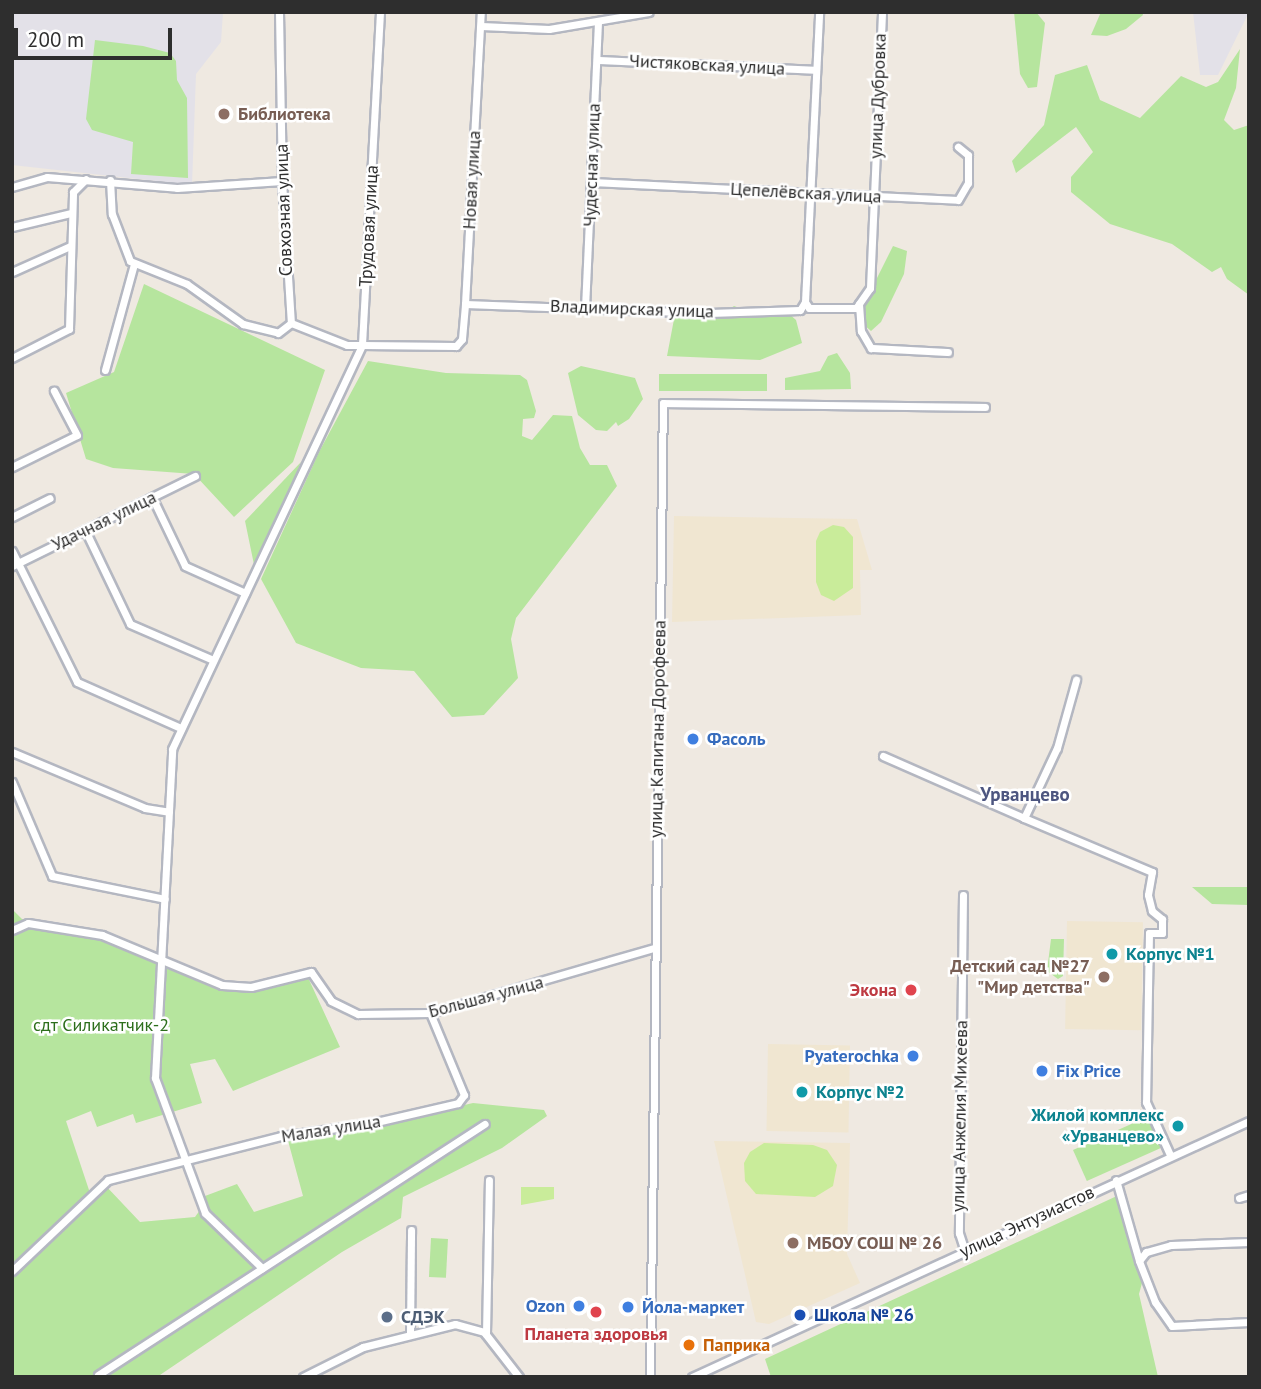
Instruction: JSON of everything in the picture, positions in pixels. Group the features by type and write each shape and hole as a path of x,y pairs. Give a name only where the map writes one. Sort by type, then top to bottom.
{"street":[{"name":"Совхозная улица","path":"279,12 282,181 291,323"},
{"name":"Трудовая улица","path":"362,345 380,12"},
{"name":"Новая улица","path":"362,345 456,346 461,339 481,12"},
{"path":"481,26 549,29 649,12"},
{"path":"819,12 805,302 809,308 856,308 859,303"},
{"name":"улица Дубровка","path":"882,12 870,288 859,303 861,331 871,348 948,352"},
{"name":"Чудесная улица","path":"585,308 598,22"},
{"name":"Чистяковская улица","path":"597,60 816,70"},
{"name":"Цепелёвская улица","path":"592,182 958,200 968,183 968,155 958,147"},
{"path":"12,187 47,177 110,180 177,188 282,181"},
{"path":"12,358 64,334 71,321 71,214 74,192 86,179"},
{"path":"110,180 112,214 124,252 134,264 187,284 243,324 278,333 291,323 346,345 362,345 172,749 155,1078 205,1213 262,1268"},
{"path":"12,227 71,214"},
{"path":"12,272 70,246"},
{"path":"104,370 134,264"},
{"name":"Владимирская улица","path":"465,304 709,313 800,310 805,302"},
{"path":"12,467 77,435 54,391"},
{"name":"улица Капитана Дорофеева","path":"650,1377 663,403 985,407"},
{"name":"Удачная улица","path":"16,564 195,476"},
{"path":"152,497 185,566 245,593"},
{"path":"12,517 50,498"},
{"path":"85,530 131,624 214,660"},
{"path":"12,551 16,564 77,682 181,728"},
{"path":"1024,818 1057,748 1076,680"},
{"path":"12,752 145,808 169,811"},
{"path":"883,756 1152,872 1148,895 1152,911 1162,919 1162,933 1149,933 1146,1102 1170,1155"},
{"path":"12,782 52,876 165,899"},
{"name":"улица Анжелия Михеева","path":"963,895 959,1233 964,1251"},
{"path":"12,930 28,923 102,934 162,962"},
{"name":"Большая улица","path":"162,962 222,985 251,986 311,972 331,1001 350,1013 430,1013 654,948"},
{"name":"Малая улица","path":"12,1271 108,1180 184,1158 458,1103 464,1095 430,1013"},
{"name":"улица Энтузиастов","path":"692,1377 1249,1121"},
{"path":"98,1375 485,1125"},
{"path":"486,1334 489,1180"},
{"path":"1116,1180 1143,1278 1172,1326 1249,1322"},
{"path":"1239,1198 1249,1195"},
{"path":"410,1333 411,1230"},
{"path":"1139,1261 1146,1252 1171,1245 1249,1242"},
{"path":"303,1377 363,1347 410,1333 455,1324 486,1334 519,1377"}],"shaded area":[{"path":"12,12 223,12 221,42 196,74 192,185 12,165"},
{"path":"1193,12 1249,12 1218,75 1200,75"},
{"path":"674,516 857,519 872,570 860,570 861,615 672,622"},
{"name":"Детский сад №27 \"Мир детства\"","path":"1067,921 1143,922 1141,1030 1065,1029"},
{"path":"768,1044 850,1045 848,1132 766,1131"},
{"name":"МБОУ СОШ № 26","path":"714,1141 850,1143 847,1254 860,1283 769,1324 756,1322"}],"green space":[{"path":"1014,12 1036,12 1045,23 1037,87 1028,88 1020,74"},
{"path":"1101,12 1142,12 1143,15 1126,29 1107,36 1091,35"},
{"path":"95,40 143,46 170,53 176,61 177,80 187,98 188,178 131,174 133,142 92,130 86,119"},
{"path":"1240,49 1236,88 1224,120 1234,130 1249,125 1249,295 1227,279 1221,267 1212,272 1172,244 1110,224 1071,192 1071,177 1093,152 1076,127 1016,173 1012,161 1044,125 1055,75 1087,65 1100,100 1140,118 1181,76 1206,87 1218,82"},
{"path":"893,246 907,251 904,274 881,322 871,331 863,324 863,306"},
{"path":"144,284 325,370 293,462 234,517 194,474 113,468 86,459 66,393 114,372"},
{"path":"734,306 745,310 776,307 788,313 796,320 802,343 760,360 667,356 675,314 722,314"},
{"path":"837,353 850,373 851,389 785,390 785,378 820,371 828,356"},
{"path":"368,361 446,373 520,375 527,380 536,411 534,418 523,419 522,436 532,440 553,415 572,416 580,448 590,465 607,465 617,486 516,618 511,639 518,678 484,715 452,717 414,671 361,668 296,643 261,579 319,452"},
{"path":"581,366 635,378 643,399 629,419 618,426 616,422 607,431 596,430 578,415 568,373"},
{"path":"659,374 767,374 767,391 659,391"},
{"path":"301,462 294,480 257,579 245,521"},
{"path":"833,525 844,527 853,537 853,588 834,601 821,595 816,582 816,541 820,532"},
{"path":"1192,887 1249,887 1249,905 1212,904"},
{"name":"сдт Силикатчик-2","path":"12,909 22,919 109,934 220,980 248,983 305,971 340,1047 233,1091 215,1059 190,1064 202,1103 136,1123 133,1114 97,1127 91,1111 66,1121 90,1193 105,1185 140,1222 195,1217 200,1210 197,1199 237,1184 254,1212 303,1196 287,1137 378,1125 473,1103 544,1110 547,1116 502,1148 403,1197 401,1218 342,1252 157,1377 12,1377"},
{"path":"1051,939 1064,939 1063,976 1058,979 1047,971"},
{"path":"1147,1117 1161,1148 1087,1181 1073,1150"},
{"path":"764,1143 813,1145 827,1150 837,1165 833,1186 815,1197 756,1194 745,1181 744,1163 750,1152"},
{"path":"521,1187 554,1187 554,1199 521,1205"},
{"path":"1119,1195 1142,1283 1139,1294 1158,1377 771,1377 765,1359"},
{"path":"431,1238 448,1239 446,1278 429,1277"}],"place":[{"name":"Библиотека","path":"224,114"},
{"name":"Фасоль","path":"693,739"},
{"name":"Корпус №1","path":"1112,954"},
{"name":"Детский сад №27 \"Мир детства\"","path":"1104,977"},
{"name":"Экона","path":"911,990"},
{"name":"Pyaterochka","path":"913,1056"},
{"name":"Fix Price","path":"1042,1071"},
{"name":"Корпус №2","path":"802,1092"},
{"name":"Жилой комплекс «Урванцево»","path":"1178,1126"},
{"name":"МБОУ СОШ № 26","path":"793,1243"},
{"name":"Ozon","path":"579,1306"},
{"name":"Йола-маркет","path":"628,1307"},
{"name":"Планета здоровья","path":"596,1312"},
{"name":"Школа № 26","path":"800,1315"},
{"name":"СДЭК","path":"387,1317"},
{"name":"Паприка","path":"689,1345"}],"district":[{"name":"Урванцево","path":"1025,795"}]}
